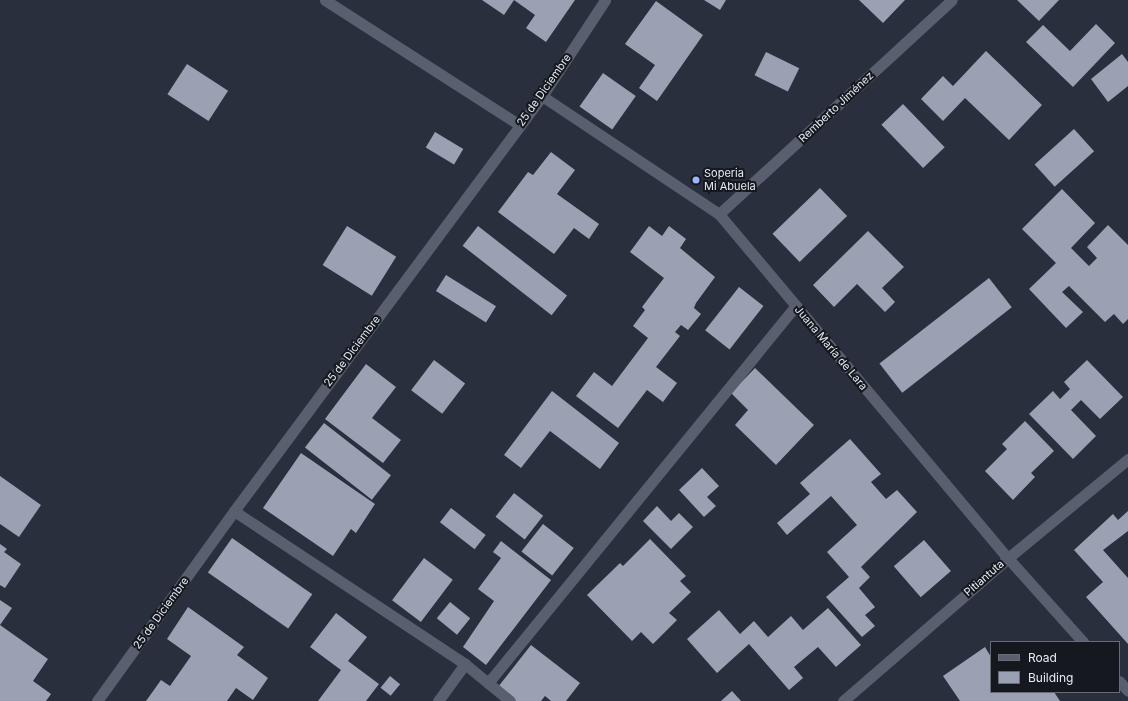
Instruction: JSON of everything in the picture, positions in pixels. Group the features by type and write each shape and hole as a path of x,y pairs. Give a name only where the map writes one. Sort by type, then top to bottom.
{"street":[{"path":"325,0 520,125"},
{"name":"25 de Diciembre","path":"97,701 234,511 542,96 604,0"},
{"name":"Remberto Jiménez","path":"719,214 952,0"},
{"name":"Juana María de Lara","path":"542,96 719,214 1008,558 1082,641"},
{"path":"488,683 796,306"},
{"name":"Pitiantuta","path":"844,701 1008,558 1128,459"},
{"path":"234,511 465,664 510,701"},
{"path":"438,701 465,664"},
{"path":"1120,682 1128,691"}],"building":[{"path":"482,0 514,0 504,15"},
{"path":"514,0 575,0 546,42 526,28 535,15"},
{"path":"704,0 726,0 720,10"},
{"path":"859,0 905,0 883,23"},
{"path":"1017,0 1059,0 1039,21"},
{"path":"656,1 703,35 657,101 639,88 655,65 625,44"},
{"path":"1096,24 1115,43 1073,87 1026,42 1043,25 1070,51"},
{"path":"986,51 1042,105 1009,140 965,98 943,121 921,99 943,76 953,86"},
{"path":"766,52 799,68 788,92 755,75"},
{"path":"1122,54 1128,62 1128,86 1108,102 1091,79"},
{"path":"187,64 228,91 208,121 167,94"},
{"path":"603,73 636,96 612,130 579,107"},
{"path":"903,104 945,147 923,168 881,125"},
{"path":"1074,129 1094,151 1055,187 1035,164"},
{"path":"435,132 463,149 454,164 426,147"},
{"path":"551,152 575,170 557,194 599,224 589,239 574,228 554,254 498,212 528,172 533,175"},
{"path":"820,188 847,216 800,262 773,234"},
{"path":"1062,189 1095,223 1071,248 1089,266 1097,258 1087,247 1108,225 1128,245 1128,319 1123,324 1114,314 1105,322 1069,286 1062,292 1083,312 1066,328 1029,289 1056,263 1022,229"},
{"path":"347,226 396,257 372,296 323,265"},
{"path":"478,226 567,296 552,315 463,246"},
{"path":"649,226 662,236 669,226 686,239 680,248 715,277 694,308 701,314 688,330 681,325 675,332 680,336 656,367 677,383 663,402 647,390 618,428 576,396 594,372 612,386 648,338 633,326 645,310 642,307 664,278 630,252"},
{"path":"868,231 904,267 882,288 895,302 885,312 857,284 834,307 813,285"},
{"path":"446,275 496,306 486,322 436,291"},
{"path":"989,278 1012,307 902,393 879,364"},
{"path":"739,287 763,306 730,349 705,330"},
{"path":"434,360 465,383 442,414 411,390"},
{"path":"1087,360 1123,397 1100,419 1081,400 1071,410 1096,436 1073,459 1029,414 1053,391 1060,399 1070,389 1064,382"},
{"path":"366,364 396,387 372,418 401,440 383,463 325,419"},
{"path":"755,368 814,425 776,465 735,425 748,410 731,393"},
{"path":"552,391 619,443 600,469 550,431 521,468 504,455"},
{"path":"1025,421 1054,451 1031,473 1035,477 1013,500 985,471 1007,449 1002,444"},
{"path":"324,423 391,475 372,500 305,447"},
{"path":"850,439 881,474 871,482 886,499 897,490 917,512 861,567 870,577 859,588 875,607 865,615 875,626 862,637 826,597 849,577 827,552 857,525 831,496 787,535 777,523 810,494 800,483"},
{"path":"301,453 375,504 356,533 351,529 333,556 263,508"},
{"path":"702,468 719,486 707,497 716,506 704,517 679,490"},
{"path":"0,476 41,505 19,537 0,524"},
{"path":"514,493 543,516 525,539 496,517"},
{"path":"657,506 671,521 679,513 693,527 671,549 643,521"},
{"path":"451,508 486,535 475,549 440,522"},
{"path":"1128,511 1128,531 1103,550 1128,578 1128,644 1086,597 1103,582 1074,550 1113,514 1118,520"},
{"path":"543,524 574,548 552,576 521,552"},
{"path":"232,538 312,594 288,629 208,572"},
{"path":"650,539 686,576 680,581 691,592 669,613 677,620 653,644 641,632 632,641 587,595 620,563 623,566"},
{"path":"924,540 951,571 921,597 894,566"},
{"path":"501,541 551,580 486,665 463,647 494,601 478,589 501,558 493,552"},
{"path":"0,544 7,549 4,552 21,564 5,588 0,585"},
{"path":"424,558 453,580 421,622 392,600"},
{"path":"0,600 12,608 0,625"},
{"path":"450,602 470,618 457,635 437,618"},
{"path":"188,607 244,647 237,655 268,678 253,700 236,688 227,701 146,701 161,680 170,686 191,656 167,639"},
{"path":"828,608 861,645 836,667 818,647 794,667 803,678 789,690 749,644 717,673 687,639 719,610 740,634 754,621 768,637 791,616 803,630"},
{"path":"336,613 367,637 348,661 379,684 366,701 318,701 341,670 310,647"},
{"path":"0,625 48,659 33,681 51,694 46,701 0,701"},
{"path":"531,645 580,683 566,701 551,701 545,696 541,701 516,701 498,687"},
{"path":"985,647 990,655 990,693 1055,693 1060,701 960,701 943,676"},
{"path":"390,676 400,684 391,696 381,688"},
{"path":"732,691 741,701 721,701"}],"place":[{"name":"Soperia Mi Abuela","path":"696,180"}]}
